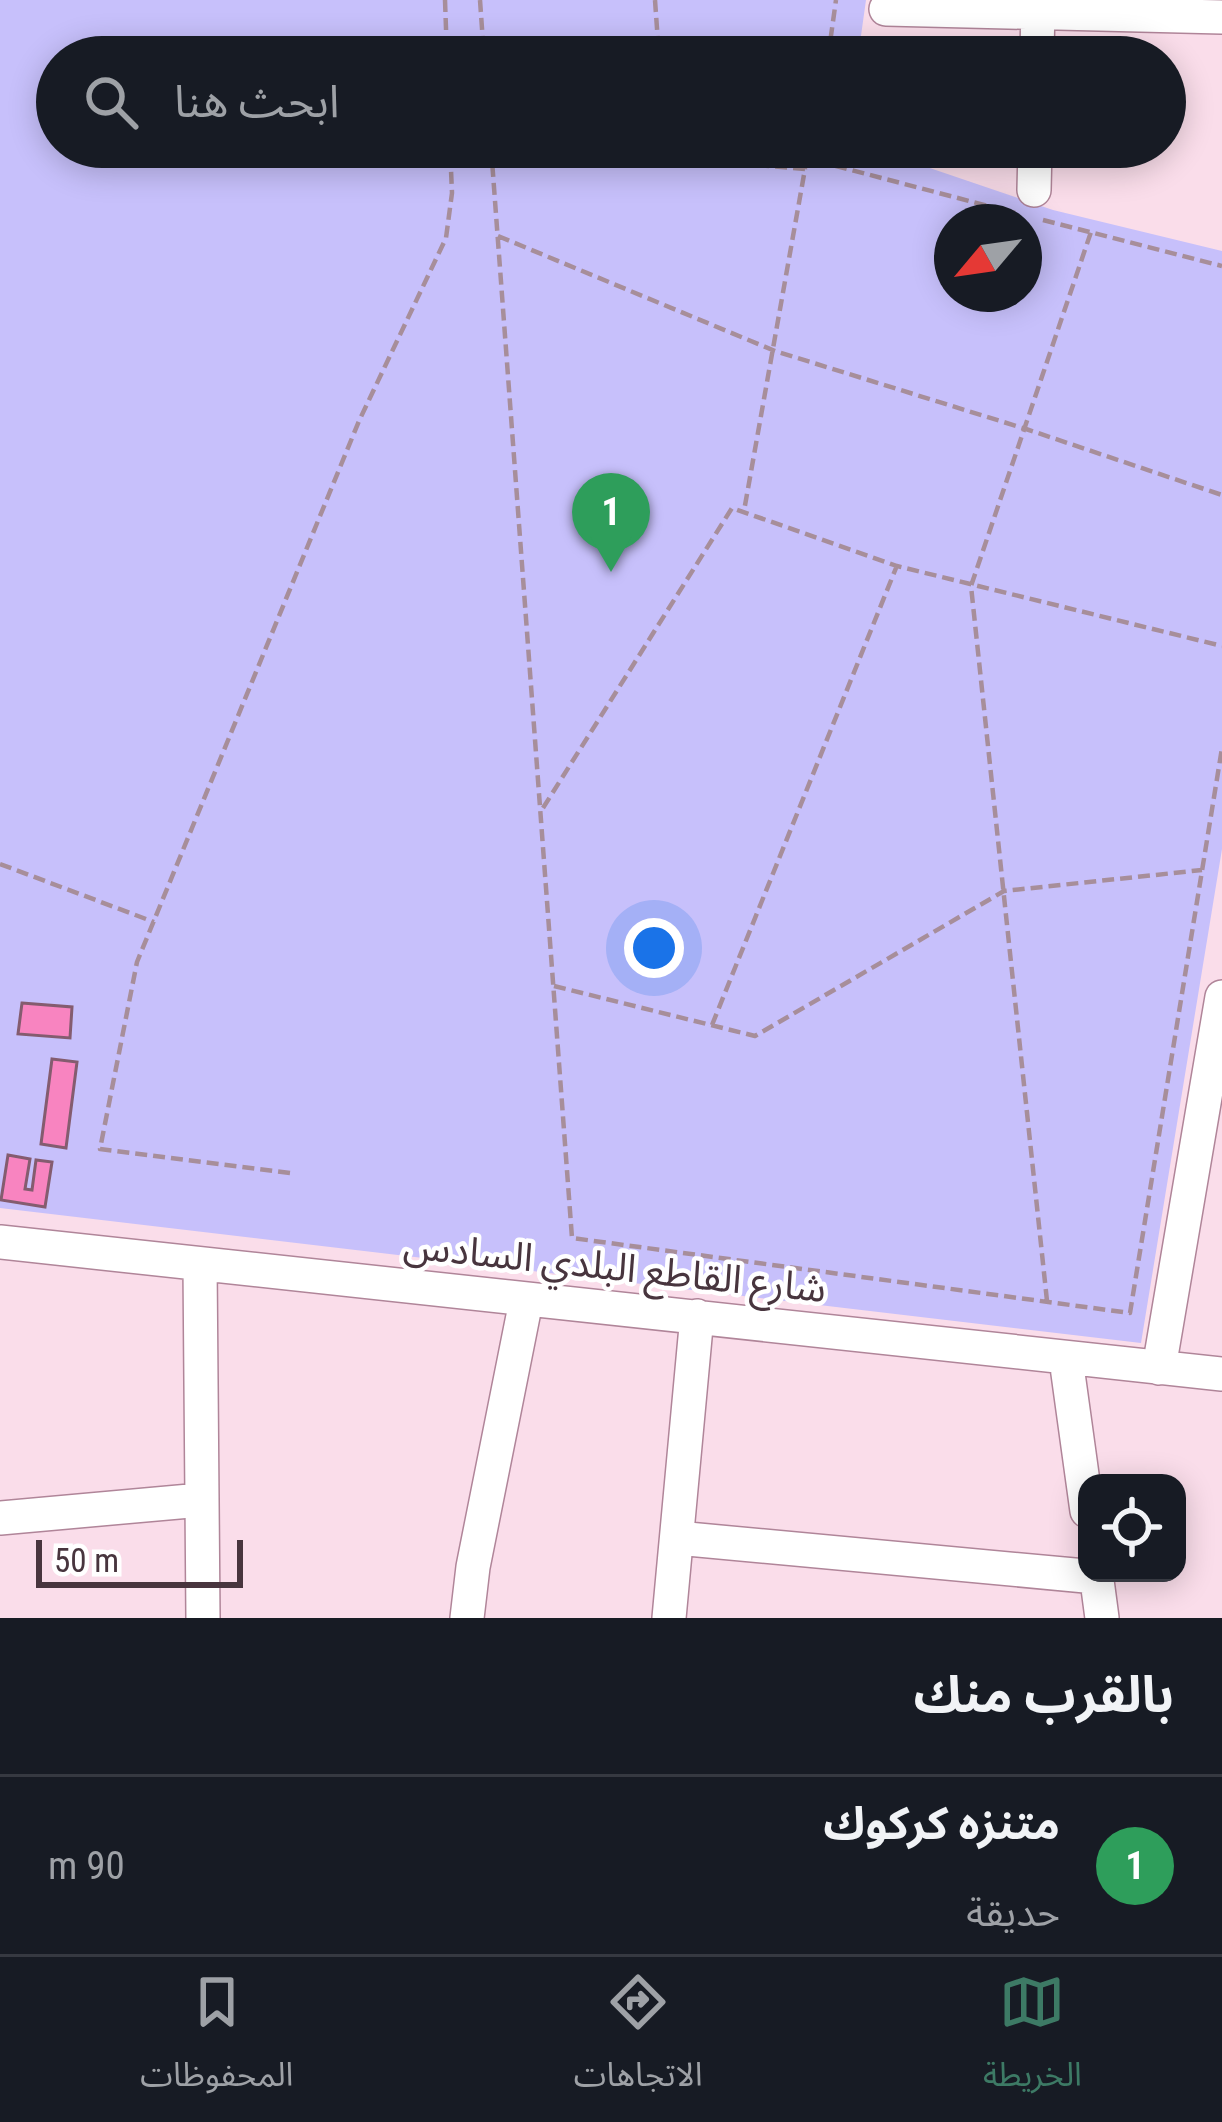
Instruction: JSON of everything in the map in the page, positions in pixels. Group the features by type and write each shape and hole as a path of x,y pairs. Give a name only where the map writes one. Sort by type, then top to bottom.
{"street":[{"path":"1037,36 1038,6"},
{"path":"886,9 1038,6 1222,17"},
{"path":"1034,190 1035,168"},
{"path":"1159,1368 1222,997"},
{"name":"شارع القاطع البلدي السادس","path":"0,1242 1222,1375"},
{"path":"200,1264 203,1618"},
{"path":"467,1618 526,1301"},
{"path":"669,1618 697,1316"},
{"path":"1066,1359 1082,1474"},
{"path":"0,1517 202,1500"},
{"path":"676,1538 1078,1573"},
{"path":"1097,1582 1102,1618"}],"path":[{"path":"445,0 446,36"},
{"path":"480,0 483,36"},
{"path":"655,0 658,36"},
{"path":"830,36 836,0"},
{"path":"290,1173 100,1149 137,962 359,421 446,238 451,168"},
{"path":"492,168 572,1238 1130,1313 1222,748"},
{"path":"743,512 806,169 795,168"},
{"path":"1047,1302 971,586 1091,232"},
{"path":"497,236 776,351 1222,495"},
{"path":"540,812 732,508 897,566 1222,646"},
{"path":"712,1025 897,566"},
{"path":"0,864 154,922"},
{"path":"554,986 755,1036 1004,891 1202,870"}],"shaded area":[{"path":"0,0 866,0 861,36 36,36 36,168 930,168 1035,204 934,204 934,312 1042,312 1042,206 1222,251 1222,849 1141,1343 0,1208"}],"building":[{"path":"22,1003 72,1007 70,1038 18,1034"},
{"path":"52,1059 77,1062 66,1148 41,1144"},
{"path":"8,1155 30,1159 25,1189 32,1190 36,1160 52,1162 45,1207 1,1200"}],"place":[{"name":"متنزه كركوك","path":"611,572"}]}
